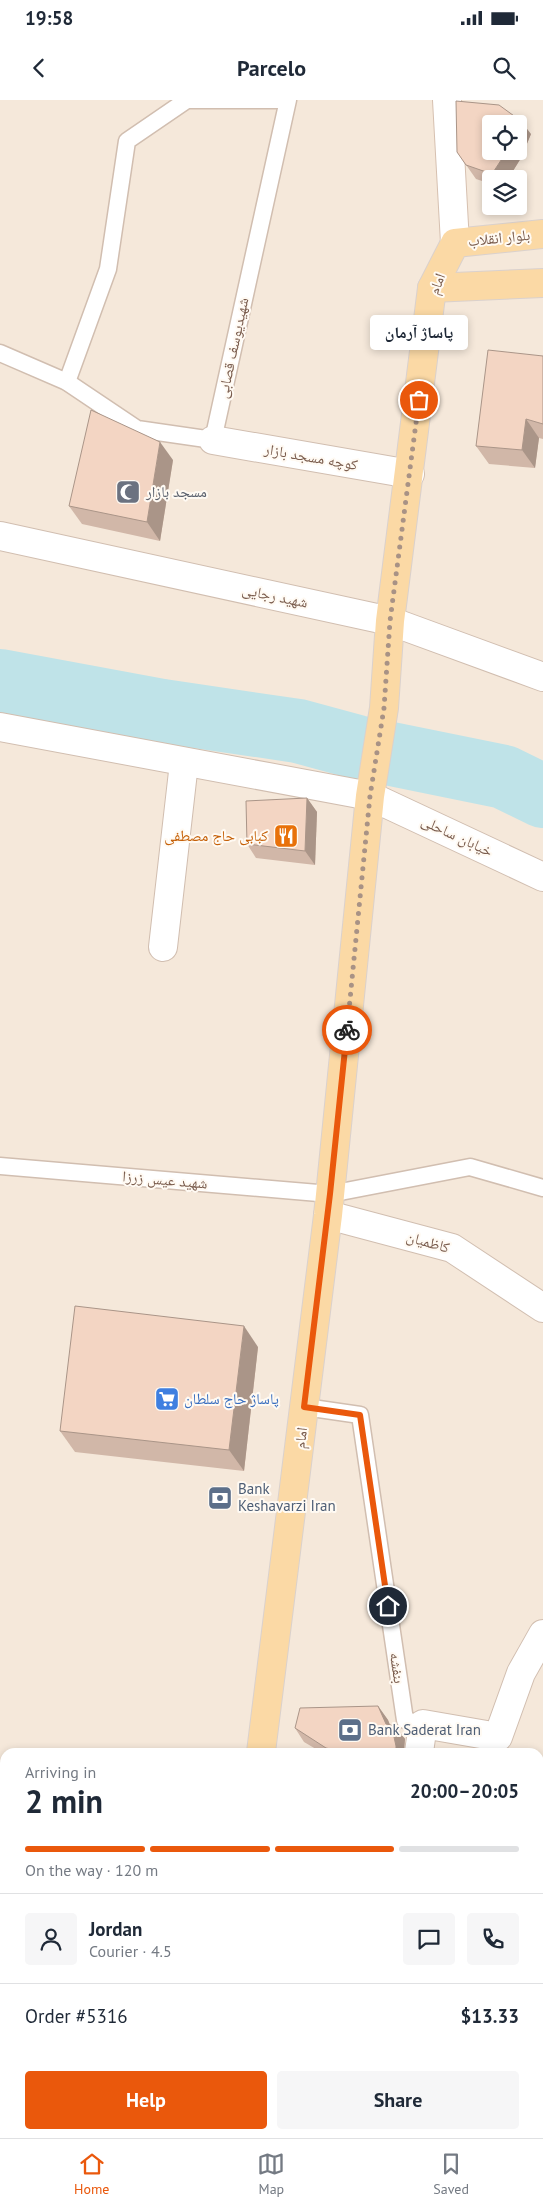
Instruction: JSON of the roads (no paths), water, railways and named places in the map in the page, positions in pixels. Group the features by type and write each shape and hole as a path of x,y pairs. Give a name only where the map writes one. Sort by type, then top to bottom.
{"main road":[{"name":"بلوار انقلاب","path":"455,243 543,234"},
{"name":"امام","path":"261,1748 329,1205 370,796 384,708 390,621 432,288 455,243"},
{"path":"432,288 543,283"}],"street":[{"path":"447,100 455,243"},
{"name":"کوچه مسجد بازار","path":"213,440 410,474"},
{"name":"شهید رجایی","path":"0,536 390,621 543,677"},
{"name":"خیابان ساحلی","path":"0,727 184,763 370,796 543,877"},
{"path":"163,947 184,763"},
{"name":"کاظمیان","path":"329,1205 452,1248 543,1308"},
{"path":"420,1748 423,1724 498,1737 521,1673 543,1634"}],"lane":[{"path":"67,382 108,269 127,141 187,100 288,100"},
{"name":"شهیدیوسف قصابی","path":"213,440 288,100"},
{"path":"0,352 67,382 137,428 213,440"},
{"name":"شهید عیس زرزا","path":"0,1166 329,1205 470,1167 543,1188"},
{"name":"بنفشه","path":"304,1407 360,1415 405,1720 423,1724"}],"waterway":[{"path":"0,681 162,711 298,731 357,747 504,777 543,796"}],"place":[{"name":"پاساژ آرمان","path":"419,400"},
{"name":"مسجد بازار","path":"128,492"},
{"name":"کبابی حاج مصطفی","path":"286,836"},
{"name":"پاساژ حاج سلطان","path":"167,1399"},
{"name":"Bank Keshavarzi Iran","path":"220,1498"},
{"name":"Bank Saderat Iran","path":"350,1730"}]}
